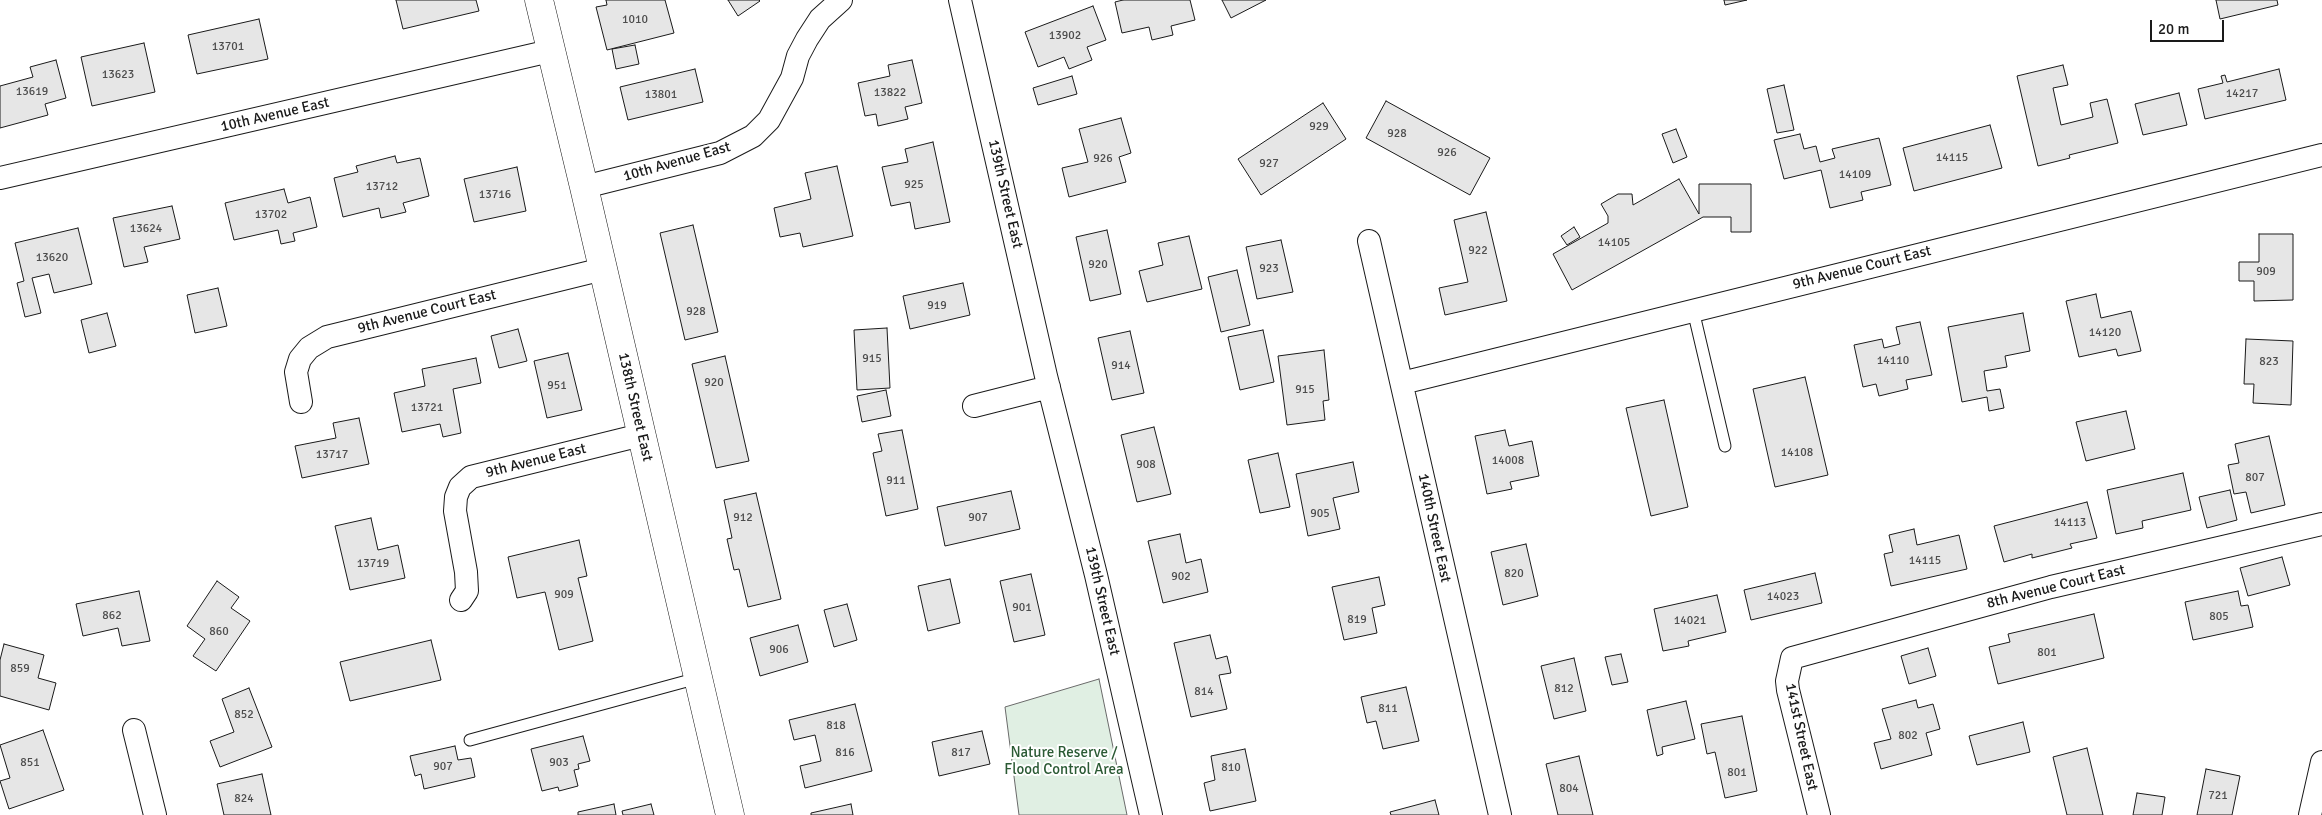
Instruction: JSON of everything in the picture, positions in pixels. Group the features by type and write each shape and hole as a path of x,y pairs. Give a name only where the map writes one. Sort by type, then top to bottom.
{"street":[{"name":"138th Street East","path":"538,0 584,187 730,815"},
{"name":"10th Avenue East","path":"584,187 720,153 754,136 769,120 787,87 807,39 820,19 841,0"},
{"name":"139th Street East","path":"960,0 1049,387 1096,575 1151,815"},
{"name":"10th Avenue East","path":"0,178 550,51"},
{"name":"9th Avenue Court East","path":"1402,383 2322,155"},
{"name":"140th Street East","path":"1368,241 1500,815"},
{"name":"9th Avenue Court East","path":"301,402 296,372 300,359 309,348 327,337 603,269"},
{"path":"974,406 1049,387"},
{"name":"9th Avenue East","path":"461,600 467,591 466,572 455,510 456,497 460,487 471,477 641,435"},
{"name":"8th Avenue Court East","path":"1792,658 2052,586 2322,524"},
{"name":"141st Street East","path":"1792,658 1788,690 1819,815"},
{"path":"134,730 155,815"},
{"path":"2310,815 2322,762"}],"lane":[{"path":"1693,310 1725,446"},
{"path":"470,740 698,678"}],"green space":[{"name":"Nature Reserve / Flood Control Area","path":"1099,679 1127,815 1019,815 1005,707"}],"building":[{"path":"396,0 476,0 479,11 403,29"},
{"path":"606,0 665,0 674,33 607,50 596,7 607,5"},
{"path":"728,0 759,0 760,1 738,16"},
{"path":"1123,0 1190,0 1195,20 1171,26 1173,35 1152,40 1149,27 1122,33 1115,2"},
{"path":"1222,0 1266,0 1231,18"},
{"path":"1724,0 1747,0 1725,5"},
{"path":"2216,0 2277,0 2278,5 2220,19"},
{"path":"1093,6 1106,40 1087,47 1092,60 1069,69 1064,57 1038,67 1025,32"},
{"path":"259,19 268,59 197,74 188,35"},
{"path":"144,43 155,92 92,106 81,57"},
{"path":"635,45 639,64 616,69 612,49"},
{"path":"56,60 66,98 45,104 48,115 0,128 0,86 33,77 30,67"},
{"path":"912,60 922,103 905,107 908,119 878,126 876,114 865,116 858,83 890,76 888,65"},
{"path":"2063,65 2068,85 2053,88 2061,125 2093,117 2090,103 2107,99 2118,143 2069,155 2070,158 2038,166 2017,76"},
{"path":"695,69 703,102 628,120 620,87"},
{"path":"2279,69 2286,100 2205,119 2198,89 2223,83 2221,76 2225,75 2227,82"},
{"path":"1072,76 1077,94 1038,105 1033,88"},
{"path":"1784,85 1794,130 1777,133 1767,89"},
{"path":"2179,93 2187,125 2143,135 2135,104"},
{"path":"1386,101 1490,158 1470,195 1366,138"},
{"path":"1323,103 1346,139 1261,195 1238,159"},
{"path":"1121,118 1131,153 1119,157 1126,182 1069,197 1062,168 1088,162 1079,129"},
{"path":"1990,125 2002,168 1914,191 1903,148"},
{"path":"1676,129 1687,157 1673,163 1662,134"},
{"path":"1800,134 1804,149 1816,146 1820,162 1835,158 1832,149 1879,138 1891,185 1861,192 1863,200 1830,208 1821,170 1784,179 1774,140"},
{"path":"933,142 950,222 915,229 910,202 891,206 882,167 908,162 905,149"},
{"path":"395,156 397,163 420,158 429,196 403,203 406,212 381,218 379,208 343,217 334,178 358,172 356,166"},
{"path":"837,166 853,236 803,247 800,233 780,237 774,208 811,199 805,173"},
{"path":"517,167 526,211 474,222 464,179"},
{"path":"1679,179 1699,214 1699,184 1751,184 1751,232 1731,232 1731,217 1703,217 1572,290 1553,254 1608,223 1608,216 1601,204 1618,194 1632,194 1633,205"},
{"path":"284,189 288,203 310,197 317,227 293,233 295,241 281,244 278,230 234,240 225,203"},
{"path":"172,206 180,239 144,247 148,262 124,267 113,218"},
{"path":"1486,212 1507,301 1445,315 1439,288 1468,282 1454,220"},
{"path":"693,225 718,332 685,340 660,233"},
{"path":"1574,227 1580,237 1567,245 1561,236"},
{"path":"78,228 92,284 54,293 49,274 32,278 41,313 25,317 17,283 24,281 15,243"},
{"path":"1107,230 1121,294 1090,301 1076,237"},
{"path":"2259,234 2293,234 2293,300 2254,301 2254,281 2239,281 2239,262 2259,262"},
{"path":"1189,236 1202,289 1147,302 1139,271 1163,265 1158,243"},
{"path":"1281,240 1293,292 1257,299 1246,247"},
{"path":"1237,270 1250,325 1221,332 1208,277"},
{"path":"963,283 970,315 910,329 903,296"},
{"path":"218,288 227,326 195,333 187,295"},
{"path":"2096,294 2101,318 2131,311 2141,351 2118,356 2116,349 2079,357 2066,301"},
{"path":"107,313 116,346 89,353 81,320"},
{"path":"2023,313 2030,351 2005,356 2007,367 1984,371 1987,391 2000,389 2004,408 1989,411 1987,397 1962,402 1948,327"},
{"path":"1920,322 1932,375 1906,380 1908,389 1879,396 1876,384 1863,387 1854,345 1882,339 1884,348 1900,344 1896,327"},
{"path":"887,328 890,388 857,390 854,330"},
{"path":"518,329 527,361 499,368 491,336"},
{"path":"1263,330 1274,382 1240,390 1228,337"},
{"path":"1130,331 1144,393 1112,400 1098,338"},
{"path":"2246,339 2293,341 2291,405 2253,403 2254,384 2244,384"},
{"path":"1324,350 1329,400 1323,401 1325,420 1287,425 1278,356"},
{"path":"568,353 582,410 547,418 534,361"},
{"path":"725,356 749,461 716,468 692,364"},
{"path":"476,358 481,383 453,389 461,433 443,437 440,424 402,432 394,393 425,386 422,369"},
{"path":"1805,377 1828,475 1775,487 1753,389"},
{"path":"886,390 891,416 862,422 857,396"},
{"path":"1664,400 1688,507 1651,516 1626,408"},
{"path":"2126,411 2135,449 2086,461 2076,422"},
{"path":"359,418 369,464 302,478 295,446 336,438 333,423"},
{"path":"1154,427 1171,494 1137,502 1121,435"},
{"path":"902,430 918,509 886,516 873,453 882,451 878,434"},
{"path":"1505,430 1509,446 1532,441 1539,476 1510,482 1512,489 1487,494 1475,436"},
{"path":"2269,436 2285,505 2251,513 2246,492 2234,494 2228,465 2239,463 2235,444"},
{"path":"1278,453 1290,507 1260,513 1248,460"},
{"path":"1353,462 1359,492 1333,498 1340,529 1308,536 1296,474"},
{"path":"2183,473 2191,510 2142,521 2143,528 2116,534 2107,490"},
{"path":"2230,490 2237,520 2207,528 2199,497"},
{"path":"1011,491 1020,529 945,546 937,507"},
{"path":"756,493 781,599 748,607 739,569 734,570 727,539 732,538 724,500"},
{"path":"2087,502 2097,538 2070,544 2072,548 2032,558 2032,554 2004,562 1994,526"},
{"path":"371,518 378,550 398,545 405,578 350,590 335,526"},
{"path":"1914,529 1917,545 1959,535 1967,569 1891,586 1884,554 1893,552 1889,535"},
{"path":"1180,534 1186,563 1201,559 1208,592 1163,603 1148,541"},
{"path":"579,540 587,576 578,578 593,641 559,650 545,592 517,598 508,557"},
{"path":"1526,544 1538,596 1503,605 1491,552"},
{"path":"2282,557 2290,585 2248,596 2240,568"},
{"path":"1815,573 1822,603 1751,620 1744,590"},
{"path":"1031,574 1045,635 1014,642 1000,581"},
{"path":"1379,577 1385,605 1372,608 1377,633 1344,640 1332,587"},
{"path":"950,579 960,623 928,631 918,586"},
{"path":"217,581 239,597 231,608 250,621 216,671 193,656 205,639 187,626"},
{"path":"139,591 150,641 122,646 118,628 83,636 76,604"},
{"path":"2238,591 2241,606 2248,605 2253,627 2193,640 2185,602"},
{"path":"1717,595 1726,632 1688,641 1689,646 1663,651 1654,609"},
{"path":"847,604 857,640 834,647 824,610"},
{"path":"2094,614 2104,658 1998,684 1989,647 2010,642 2008,634"},
{"path":"798,625 808,662 760,676 750,638"},
{"path":"1210,635 1216,659 1227,656 1231,673 1219,675 1227,709 1191,717 1174,643"},
{"path":"431,640 441,680 350,701 340,662"},
{"path":"4,644 44,655 38,678 56,683 49,710 0,696 0,660"},
{"path":"1928,648 1936,676 1909,684 1901,656"},
{"path":"1621,654 1628,682 1612,685 1605,657"},
{"path":"1574,658 1586,711 1554,719 1541,666"},
{"path":"1406,687 1419,741 1383,749 1376,721 1367,723 1361,697"},
{"path":"249,688 272,747 220,767 210,741 234,732 222,699"},
{"path":"1916,700 1918,708 1933,704 1940,729 1926,733 1932,755 1881,769 1874,743 1891,739 1882,709"},
{"path":"1686,701 1695,739 1662,747 1663,754 1657,756 1647,710"},
{"path":"855,704 872,771 805,788 800,766 821,761 815,735 794,740 789,720"},
{"path":"1742,716 1757,791 1725,798 1715,752 1707,754 1701,724"},
{"path":"2023,722 2030,752 1977,765 1969,736"},
{"path":"43,730 64,790 9,809 0,781 10,778 0,745"},
{"path":"982,731 990,764 939,776 932,742"},
{"path":"583,736 590,761 578,764 579,769 574,770 578,786 559,791 558,787 542,791 531,749"},
{"path":"455,746 458,760 471,758 475,777 424,789 421,774 415,776 410,756"},
{"path":"2087,748 2103,815 2067,815 2053,757"},
{"path":"1245,749 1256,801 1210,811 1204,783 1215,780 1211,756"},
{"path":"1579,756 1593,815 1558,815 1546,764"},
{"path":"2206,769 2240,776 2232,815 2197,815"},
{"path":"262,774 271,815 224,815 217,784"},
{"path":"2137,793 2165,797 2162,815 2133,815"},
{"path":"1435,800 1439,815 1391,815 1390,812"},
{"path":"614,804 616,815 578,815 578,812"},
{"path":"651,804 654,815 623,815 622,811"},
{"path":"851,804 853,815 811,815 811,813"}]}
